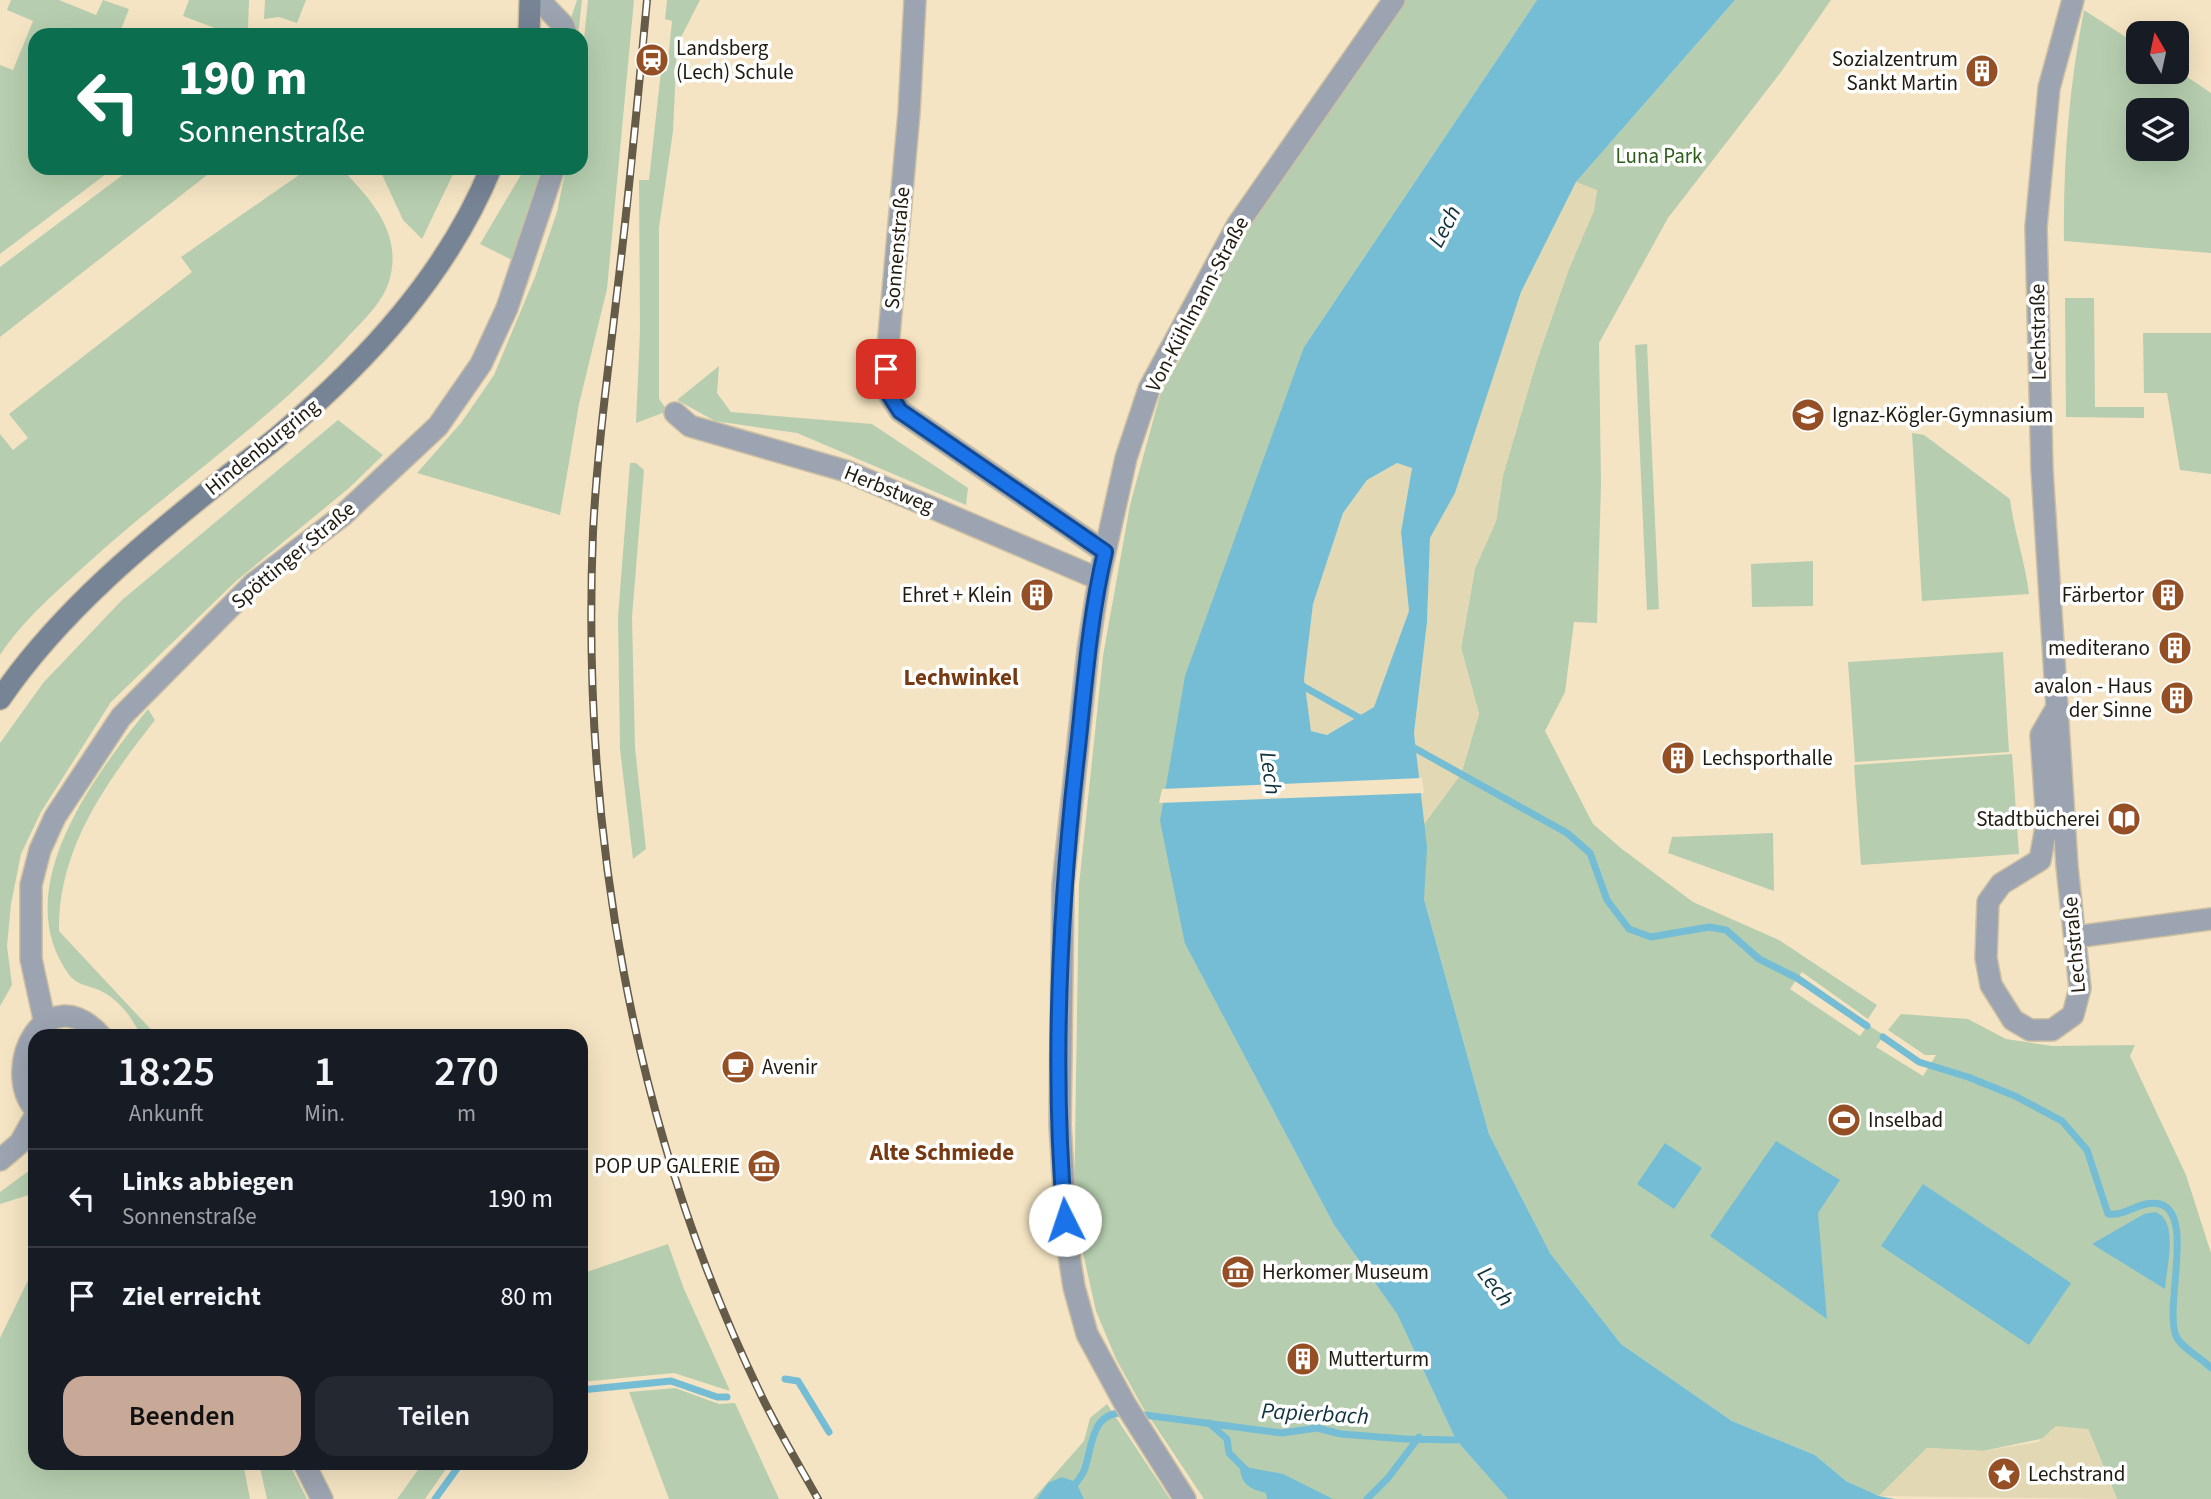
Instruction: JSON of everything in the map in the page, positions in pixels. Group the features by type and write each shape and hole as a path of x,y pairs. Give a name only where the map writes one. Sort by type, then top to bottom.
{"main road":[{"path":"529,28 530,0"},
{"name":"Hindenburgring","path":"0,699 41,645 88,596 166,527 324,396 402,314 461,230 488,175"}],"street":[{"path":"539,0 564,28"},
{"name":"Sonnenstraße","path":"915,0 909,113 886,369 889,394 900,411 1105,552"},
{"name":"Von-Kühlmann-Straße","path":"1185,1499 1129,1411 1087,1334 1074,1287 1063,1197 1060,1125 1063,885 1099,579 1126,458 1149,389 1238,224 1394,0"},
{"name":"Lechstraße","path":"2056,709 2041,734 2046,822 2039,860 2001,884 1988,902 1985,924 1991,985 2013,1020 2030,1030 2052,1030 2073,1015 2080,988 2056,709 2042,470 2036,227 2049,88 2073,0"},
{"name":"Spöttinger Straße","path":"44,1018 32,959 31,885 40,850 55,817 121,717 254,583 342,516 438,426 481,364 507,308 552,175"},
{"name":"Herbstweg","path":"675,413 690,426 846,471 1099,579"},
{"path":"2075,937 2211,919"},
{"path":"29,1029 44,1018 70,1017 82,1020 93,1029"},
{"path":"28,1030 17,1042 6,1077 28,1103"},
{"path":"0,1160 20,1143 28,1129"},
{"path":"308,1470 322,1499"}],"green space":[{"path":"11,0 59,0 96,15 103,0 129,9 122,28 30,28 33,21 7,10"},
{"path":"189,0 249,0 248,28 215,28 183,16"},
{"path":"265,0 306,0 297,23 279,17 264,19"},
{"path":"577,0 582,0 579,28 571,28 569,24"},
{"path":"588,0 634,0 607,289 579,404 560,515 417,473 461,423 494,375 535,277 557,212 565,175 588,175 588,28 585,28"},
{"path":"667,0 700,0 677,45 673,131 659,228 659,399 668,411 636,423 640,331 639,180 649,180 661,71 667,71 672,21 665,19"},
{"path":"1405,0 1537,0 1304,347 1185,944 1334,1225 1397,1314 1456,1440 1508,1499 1204,1499 1142,1406 1116,1359 1096,1311 1074,1213 1079,885 1103,656 1130,505 1160,395 1207,310 1239,235"},
{"name":"Inselbad","path":"1735,0 1831,0 1781,72 1668,218 1599,343 1601,484 1597,623 1574,622 1565,692 1545,731 1593,824 1693,902 1779,940 1877,1005 1868,1019 1802,972 1790,989 1860,1036 1868,1025 1884,1035 1876,1047 1923,1076 1936,1055 1925,1055 1888,1030 1901,1014 1968,1019 2006,1039 2052,1046 2135,1045 2130,1056 2186,1175 2211,1253 2211,1499 2117,1499 2088,1429 1983,1451 1927,1448 1879,1496 1846,1481 1815,1455 1732,1421 1621,1344 1550,1253 1489,1134 1424,899 1424,824 1461,774 1479,714 1461,648 1475,568 1496,521 1503,475 1536,363 1568,271 1593,211 1597,191 1576,182"},
{"path":"2084,10 2126,37 2126,84 2189,84 2189,78 2211,93 2211,253 2064,241 2068,125"},
{"path":"28,33 28,175 105,175 0,254 0,65 13,70"},
{"path":"123,175 207,175 0,337 0,267"},
{"path":"299,175 347,175 381,217 391,245 393,261 383,296 315,371 252,427 119,535 30,618 0,655 0,434 13,450 28,438 9,414 192,272 181,257"},
{"path":"382,175 453,175 422,239 403,220"},
{"path":"521,175 540,175 512,260 480,244"},
{"path":"2065,298 2094,298 2095,407 2144,407 2144,418 2066,417"},
{"path":"2143,333 2211,333 2211,474 2180,470 2167,393 2144,393"},
{"path":"1647,344 1659,609 1647,610 1635,345"},
{"path":"719,366 717,393 731,412 872,424 968,488 966,505 797,433 715,421 677,400"},
{"path":"338,420 383,455 349,488 235,582 111,702 41,812 21,854 11,904 7,946 12,985 0,1006 0,743 43,683 122,600"},
{"path":"1912,433 1924,435 2010,499 2029,594 1922,601"},
{"path":"630,463 636,463 644,470 632,617 635,748 646,849 633,859 620,749 618,617"},
{"path":"1813,561 1813,606 1752,607 1751,564"},
{"path":"2003,652 2009,752 1855,762 1848,662"},
{"path":"148,709 155,720 103,793 76,844 61,901 59,931 150,1029 137,1029 115,1000 70,976 53,943 48,908 52,872 65,836 104,767"},
{"path":"2012,754 2019,854 1861,865 1854,765"},
{"path":"1773,833 1774,891 1668,853 1672,837"},
{"path":"28,1171 28,1195 0,1204 0,1192"},
{"path":"668,1244 684,1289 730,1391 674,1373 588,1381 588,1272"},
{"path":"28,1280 28,1470 244,1470 250,1499 0,1499 0,1338"},
{"path":"675,1388 719,1404 735,1403 779,1499 669,1499 629,1392"},
{"path":"1107,1404 1170,1499 1033,1499 1084,1441 1090,1418"},
{"path":"261,1470 292,1470 307,1499 267,1499"},
{"path":"418,1470 445,1470 425,1499 397,1499"}],"sand":[{"path":"1576,182 1597,190 1594,211 1568,271 1536,363 1503,475 1496,521 1475,568 1461,648 1479,714 1461,774 1424,824 1414,733 1427,622 1430,538 1455,493 1521,292"},
{"path":"1397,463 1412,467 1401,532 1409,611 1374,707 1327,735 1311,731 1303,679 1313,604 1343,513 1367,480"},
{"name":"Lechstrand","path":"2056,1426 2088,1429 2117,1499 1879,1496 1927,1448 1983,1451 2038,1442"}],"water":[{"name":"Lech","path":"1537,0 1735,0 1576,182 1521,292 1455,493 1430,538 1427,622 1414,733 1427,847 1424,899 1489,1134 1550,1253 1621,1344 1732,1421 1815,1455 1846,1481 1879,1496 1895,1499 1508,1499 1456,1440 1397,1314 1334,1225 1185,944 1160,821 1185,676 1304,347","holes":["1397,463 1412,468 1401,532 1409,611 1374,707 1327,735 1311,731 1304,679 1313,604 1343,513 1367,480"]},
{"path":"1776,1141 1840,1180 1818,1213 1827,1319 1710,1236"},
{"path":"1665,1143 1702,1168 1674,1209 1637,1184"},
{"path":"1923,1184 2071,1283 2029,1345 1881,1246"},
{"path":"2155,1212 2163,1217 2169,1235 2165,1289 2092,1244 2144,1214"},
{"path":"1240,1466 1283,1474 1333,1499 1267,1499 1266,1493 1255,1490 1244,1481"},
{"path":"1062,1477 1076,1482 1084,1499 1037,1499 1048,1483"}],"pier":[{"path":"1422,778 1424,793 1159,803 1162,789"}],"waterway":[{"path":"1299,684 1365,721"},
{"path":"1409,745 1567,833 1590,853 1607,900 1629,929 1651,937 1709,927 1726,930 1759,959 1797,978 1867,1026"},
{"path":"1883,1037 1919,1062 1968,1077 2015,1096 2062,1121 2087,1150 2108,1214 2121,1213 2153,1203 2170,1211 2176,1225 2177,1242 2173,1304 2176,1336 2211,1368"},
{"name":"Papierbach","path":"785,1379 798,1381 829,1432"},
{"name":"Papierbach","path":"588,1389 671,1381 717,1397 727,1397"},
{"name":"Papierbach","path":"1063,1499 1084,1471 1099,1424 1114,1414 1125,1413"},
{"name":"Papierbach","path":"1137,1414 1282,1433 1317,1428 1341,1434 1405,1439 1456,1440 1464,1436"},
{"name":"Papierbach","path":"1209,1423 1227,1439 1229,1453 1248,1472"},
{"name":"Papierbach","path":"1367,1499 1388,1478 1419,1437"},
{"name":"Papierbach","path":"435,1499 456,1470"}],"railway":[{"path":"647,0 600,442 593,532 591,643 596,754 607,865 624,975 648,1084 679,1190 717,1295 762,1397 818,1499"}],"place":[{"name":"Landsberg (Lech) Schule","path":"652,60"},
{"name":"Sozialzentrum Sankt Martin","path":"1982,71"},
{"name":"Ignaz-Kögler-Gymnasium","path":"1808,415"},
{"name":"Ehret + Klein","path":"1037,595"},
{"name":"Färbertor","path":"2168,595"},
{"name":"mediterano","path":"2175,648"},
{"name":"avalon - Haus der Sinne","path":"2177,698"},
{"name":"Lechsporthalle","path":"1678,758"},
{"name":"Stadtbücherei","path":"2124,819"},
{"name":"Avenir","path":"738,1067"},
{"name":"Inselbad","path":"1844,1120"},
{"name":"POP UP GALERIE","path":"764,1166"},
{"name":"Herkomer Museum","path":"1238,1272"},
{"name":"Mutterturm","path":"1303,1359"},
{"name":"Lechstrand","path":"2004,1474"}],"district":[{"name":"Lechwinkel","path":"961,677"},
{"name":"Alte Schmiede","path":"942,1152"}],"route":[{"path":"886,369 889,394 900,411 1105,552 1088,650 1063,885 1060,1110 1065,1220"}],"park label":[{"name":"Luna Park","path":"1659,156"}]}
